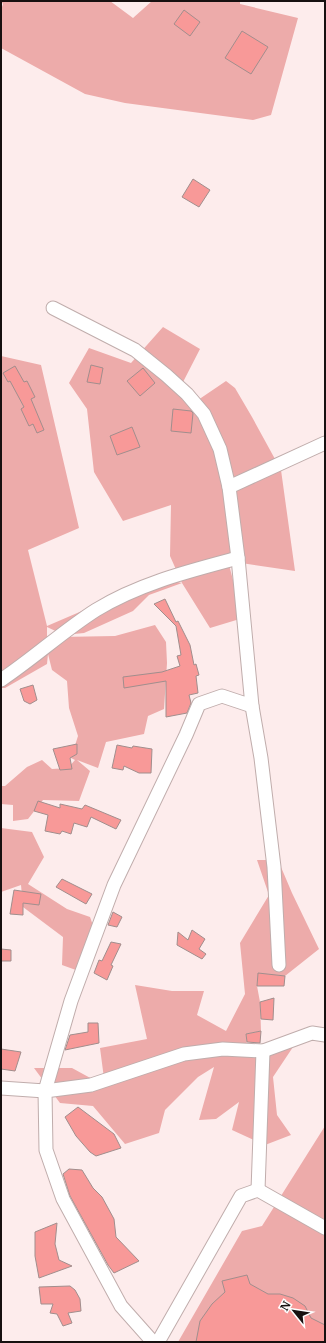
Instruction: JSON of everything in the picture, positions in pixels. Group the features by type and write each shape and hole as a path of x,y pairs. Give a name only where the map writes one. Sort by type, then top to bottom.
{"street":[{"path":"53,308 135,350 166,375 187,394 204,414 220,449 229,487 238,558 252,706 274,867 279,965"},
{"path":"229,487 325,443"},
{"path":"1,680 96,610 119,598 157,580 238,558"},
{"path":"153,1342 121,1306 63,1198 46,1150 45,1090 71,1001 114,885 186,735 199,704 222,696 252,706"},
{"path":"1,1088 45,1090 90,1085 184,1054 223,1049 263,1051 312,1033 325,1034"},
{"path":"258,1190 263,1051"},
{"path":"158,1342 241,1196 258,1190 325,1228"}],"shaded area":[{"path":"1,1 110,1 133,18 152,1 240,1 240,4 298,18 271,115 253,120 125,103 85,94 1,48 1,10 3,4"},
{"path":"163,327 200,349 182,384 198,400 226,381 235,388 281,470 295,571 228,561 243,618 210,628 182,583 170,556 171,505 123,521 94,472 87,409 69,383 89,348 131,363"},
{"path":"1,356 41,365 79,528 28,550 47,626 147,583 168,580 182,583 149,595 133,611 84,633 64,635 47,627 47,651 60,637 115,636 155,625 166,642 167,663 164,709 148,716 144,734 106,742 98,768 77,760 90,771 79,801 43,800 28,819 13,821 13,805 1,804 1,786 5,786 27,767 42,760 52,769 68,768 75,760 71,758 78,736 69,708 67,681 52,670 48,654 47,664 5,688 1,688"},
{"path":"1,828 32,832 44,857 28,884 67,909 90,917 99,942 87,974 62,965 63,937 23,907 21,885 1,892"},
{"path":"257,860 278,860 319,949 285,976 258,974 257,986 260,1002 261,1031 246,1034 248,1054 295,1044 273,1077 277,1115 291,1135 265,1145 232,1130 239,1102 216,1119 199,1120 214,1067 198,1077 165,1110 159,1133 125,1144 93,1106 60,1103 34,1068 72,1068 105,1086 100,1048 147,1039 135,985 172,991 204,991 197,1015 226,1031 245,994 240,943 269,895"},
{"path":"325,1126 325,1342 178,1342 242,1231 262,1226"}],"building":[{"path":"184,10 200,22 190,36 174,24"},
{"path":"242,31 268,47 251,74 225,58"},
{"path":"193,179 210,190 199,207 182,197"},
{"path":"91,365 103,368 100,384 87,382"},
{"path":"15,366 24,382 27,381 35,397 31,399 44,430 37,433 33,424 29,426 21,409 24,407 10,381 8,382 3,373"},
{"path":"143,368 155,383 140,396 127,381"},
{"path":"173,409 191,411 193,413 191,433 171,431"},
{"path":"132,427 140,447 117,455 110,436"},
{"path":"165,599 176,622 178,621 190,645 194,665 196,664 199,675 196,676 198,693 189,695 191,703 187,713 166,717 166,681 124,688 123,677 162,672 180,666 177,656 181,655 176,626 154,604"},
{"path":"33,685 37,700 30,704 24,701 20,689"},
{"path":"77,744 77,754 70,758 72,769 60,770 53,749"},
{"path":"117,745 132,748 133,746 152,749 151,773 139,773 124,766 123,770 112,768"},
{"path":"38,801 60,808 60,804 82,809 85,805 121,820 116,829 91,817 87,827 74,823 71,834 62,831 60,834 45,831 48,815 34,811"},
{"path":"62,879 92,894 86,904 56,887"},
{"path":"14,890 41,894 39,905 23,903 23,915 10,914"},
{"path":"113,912 122,917 117,927 108,925"},
{"path":"192,930 205,939 199,949 206,954 202,959 177,945 178,932 188,940"},
{"path":"111,942 121,944 111,965 113,966 107,980 94,973 99,960 102,961"},
{"path":"1,949 11,950 11,961 1,961"},
{"path":"258,973 285,976 284,986 257,986"},
{"path":"274,998 273,1020 261,1019 260,1002"},
{"path":"88,1023 98,1023 99,1043 65,1050 70,1035 88,1032"},
{"path":"261,1031 260,1043 247,1042 246,1034"},
{"path":"1,1049 21,1052 15,1071 1,1069"},
{"path":"78,1107 114,1134 121,1148 96,1156 90,1152 76,1136 65,1117"},
{"path":"69,1169 82,1170 93,1188 102,1197 114,1219 116,1237 139,1261 114,1273 108,1265 70,1196 63,1174"},
{"path":"57,1223 55,1244 59,1260 72,1266 39,1278 35,1256 35,1232"},
{"path":"247,1275 250,1284 268,1294 280,1294 293,1298 305,1306 311,1318 325,1325 325,1342 196,1342 200,1321 212,1304 225,1292 222,1281"},
{"path":"70,1286 75,1290 80,1299 81,1311 68,1313 72,1323 63,1326 57,1314 50,1313 53,1304 41,1304 39,1287"}]}
